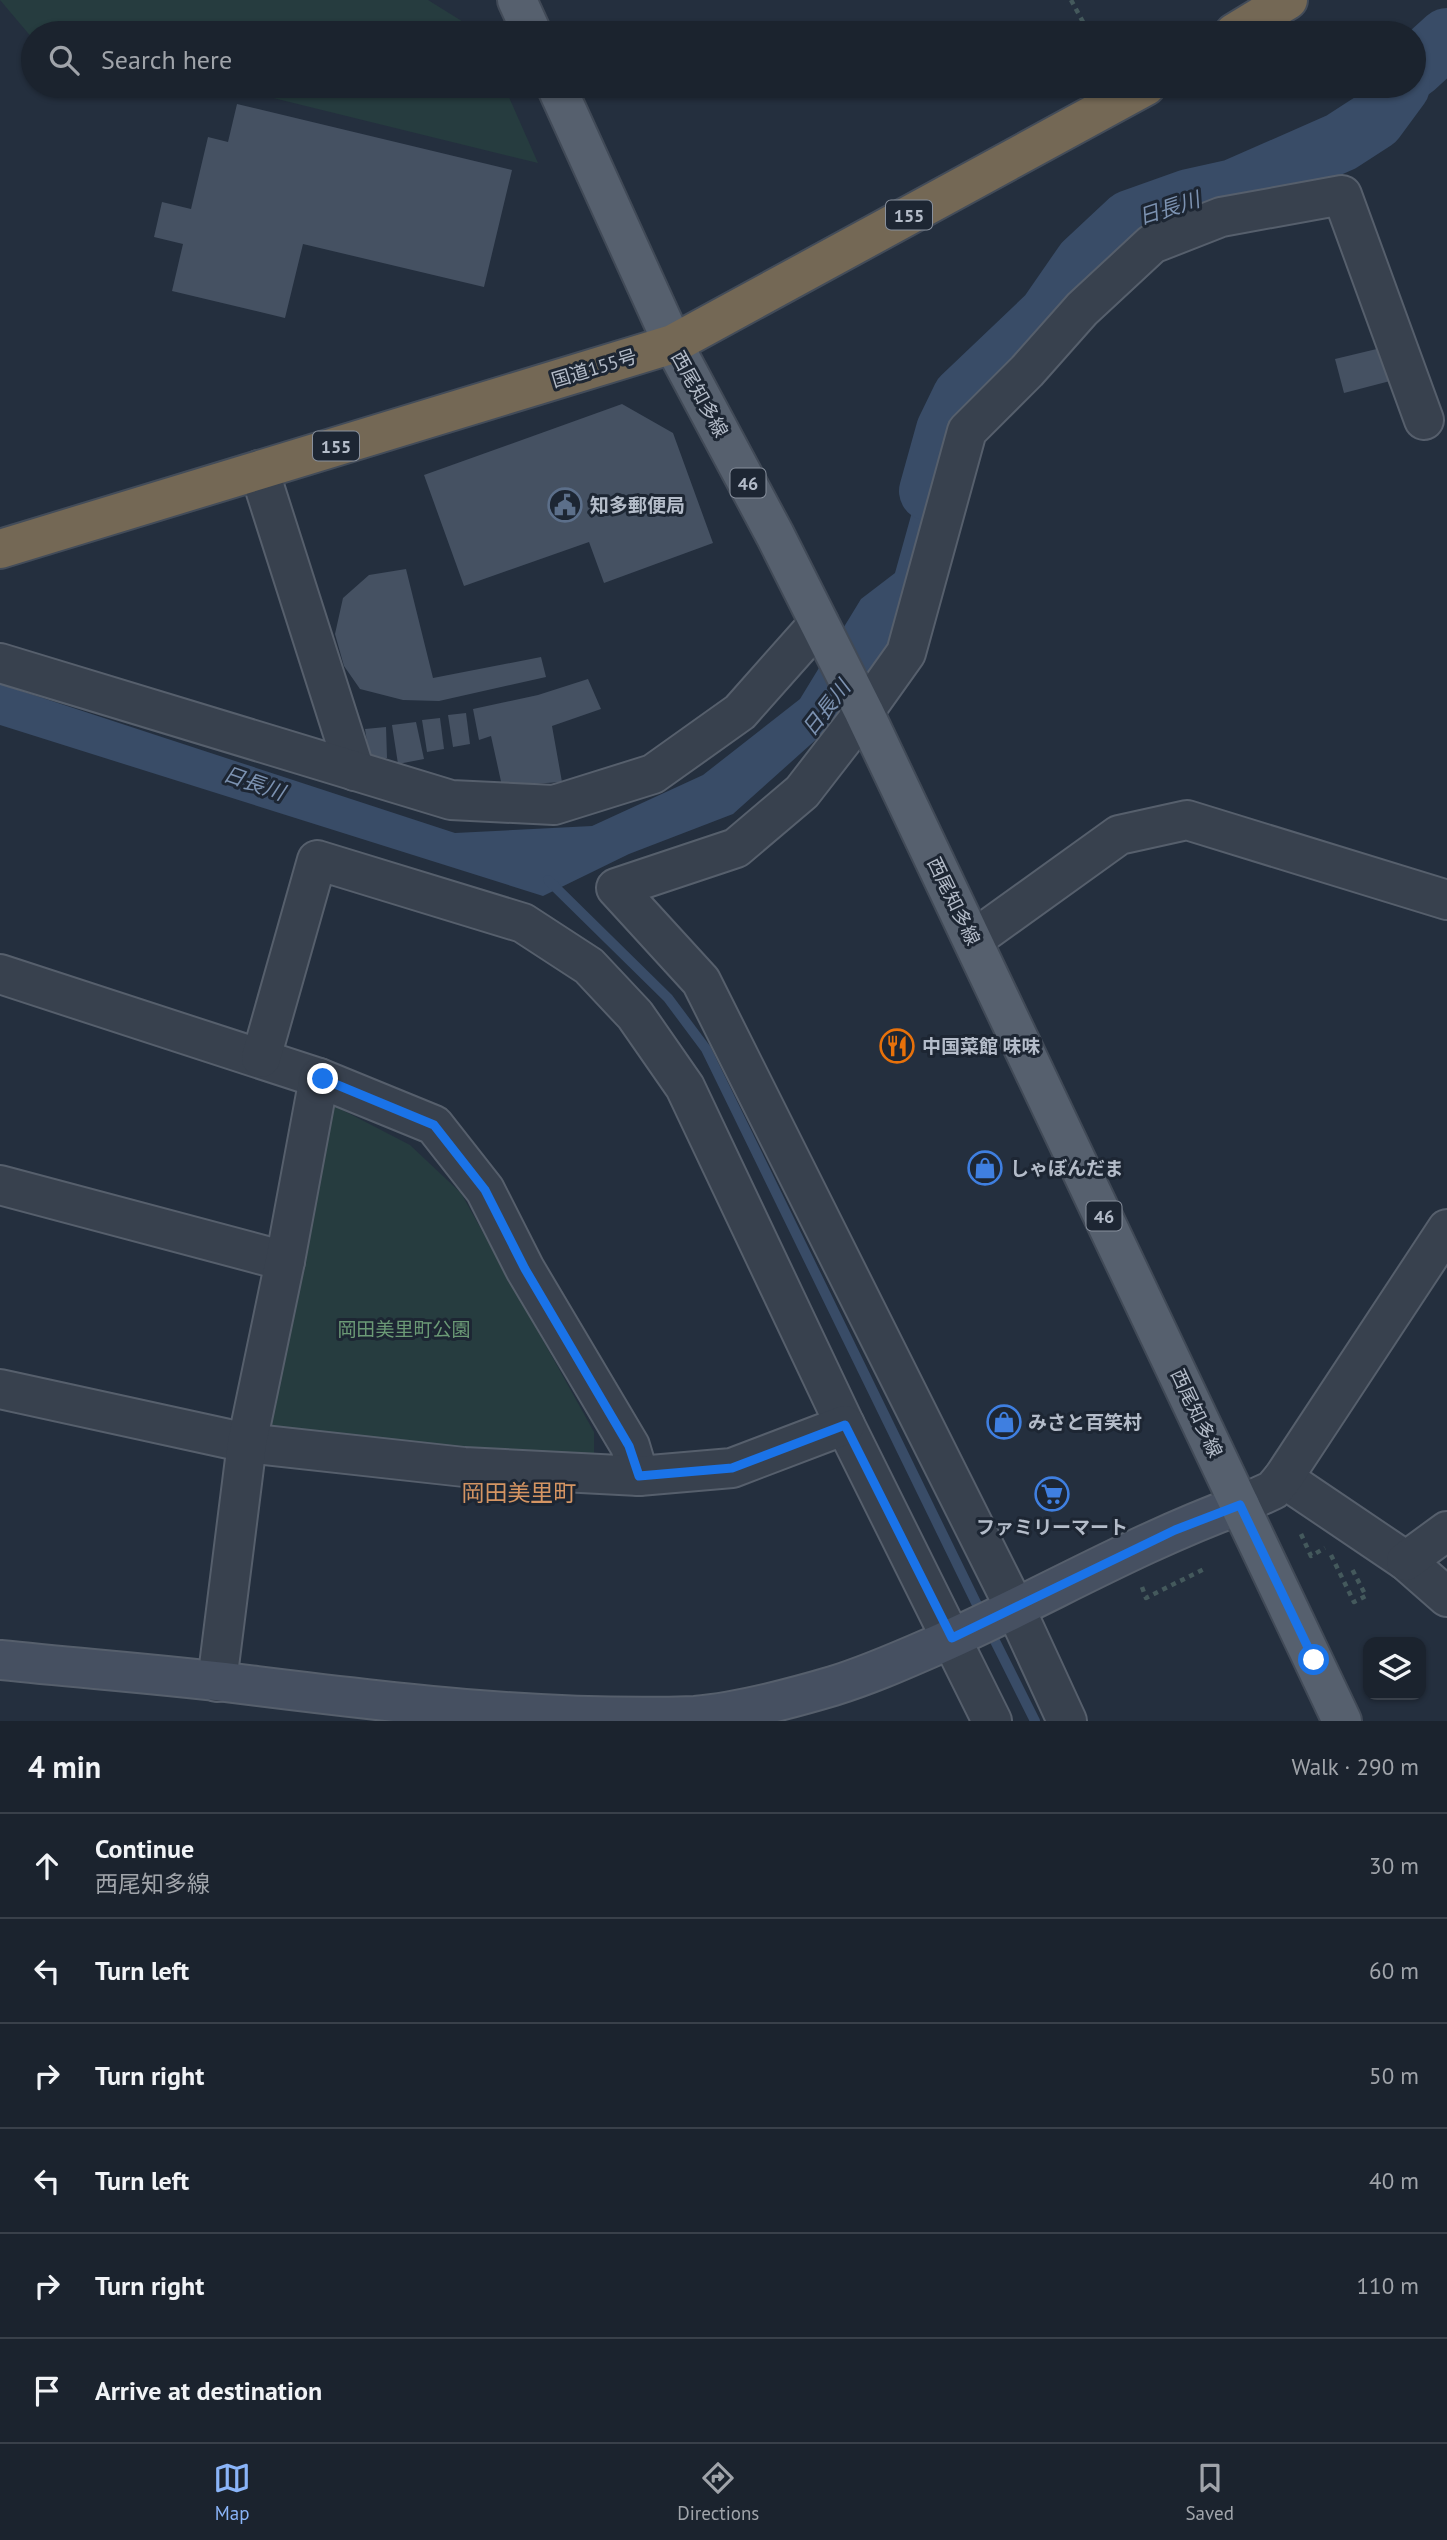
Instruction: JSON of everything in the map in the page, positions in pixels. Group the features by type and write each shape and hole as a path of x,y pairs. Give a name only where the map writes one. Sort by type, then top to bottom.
{"highway":[{"path":"1254,21 1288,0"},
{"name":"国道155号","path":"0,549 673,344 1124,98"}],"main road":[{"path":"517,0 527,21"},
{"name":"西尾知多線","path":"561,98 673,344 712,414 863,711 1342,1721"}],"street":[{"path":"1067,1721 1008,1612 701,981 617,888 736,848 802,792 906,653 967,431 1027,371 1082,309 1152,244 1221,217 1342,195 1424,420"},
{"path":"259,470 355,771"},
{"path":"0,663 451,800 554,806 653,774 740,712 820,624"},
{"path":"973,940 1119,835 1187,820 1447,900"},
{"path":"261,1058 317,860 523,923 589,966 635,1015 685,1087 845,1425 957,1637 992,1721"},
{"path":"0,974 319,1078 434,1125 485,1190 525,1269 629,1446 639,1476"},
{"path":"217,1682 247,1443 319,1078"},
{"path":"0,1185 285,1261"},
{"path":"0,1660 217,1682 402,1713 586,1720 697,1716 744,1708 836,1685 957,1637 1175,1530 1273,1490 1447,1229"},
{"path":"0,1389 247,1443 464,1467 639,1476 732,1468 845,1425"},
{"path":"1283,1478 1406,1560 1447,1597"},
{"path":"1406,1560 1447,1531"}],"path":[{"path":"1070,0 1082,21"},
{"path":"1330,1552 1354,1602 1366,1596"},
{"path":"1154,1581 1142,1587 1146,1598 1206,1568"}],"green space":[{"path":"0,0 428,0 462,21 21,21 21,25"},
{"path":"273,98 509,98 538,163"},
{"name":"岡田美里町公園","path":"325,1101 410,1145 461,1193 594,1432 594,1454 570,1465 263,1430"}],"water":[{"path":"941,408 959,414 892,649 829,728 733,814 629,854 543,896 0,725 0,684 455,833 592,826 703,775 800,699 861,599 895,573"}],"building":[{"path":"237,104 512,170 484,287 303,244 285,318 172,291 183,244 154,237 162,202 191,209 208,137 228,142"},
{"path":"1385,347 1394,380 1344,393 1335,359"},
{"path":"622,404 673,433 713,543 604,583 589,542 464,586 424,475"},
{"path":"406,569 433,678 541,657 546,677 439,701 403,700 360,689 344,666 335,634 343,598 369,575"},
{"path":"588,679 601,709 552,726 562,782 502,786 491,736 479,740 473,709 538,695"},
{"path":"466,713 470,744 453,747 448,715"},
{"path":"440,718 444,749 427,752 422,720"},
{"path":"416,722 424,759 398,764 392,725"},
{"path":"386,727 387,758 370,761 365,729"}],"waterway":[{"name":"日長川","path":"1426,57 1447,38"},
{"name":"日長川","path":"929,491 946,430 962,397 1048,315 1084,263 1130,220 1189,199 1234,189 1341,142 1375,120 1391,98"},
{"path":"548,880 668,998 706,1049 983,1617"},
{"path":"990,1631 1035,1721"}],"place":[{"name":"知多郵便局","path":"565,505"},
{"name":"中国菜館 味味","path":"897,1046"},
{"name":"しゃぼんだま","path":"985,1168"},
{"name":"みさと百笑村","path":"1004,1422"},
{"name":"ファミリーマート","path":"1052,1494"}],"district":[{"name":"岡田美里町","path":"519,1492"}],"route":[{"path":"323,1079 434,1125 485,1190 525,1269 629,1446 639,1476 732,1468 845,1425 952,1638 1175,1530 1240,1505 1314,1660"}]}
